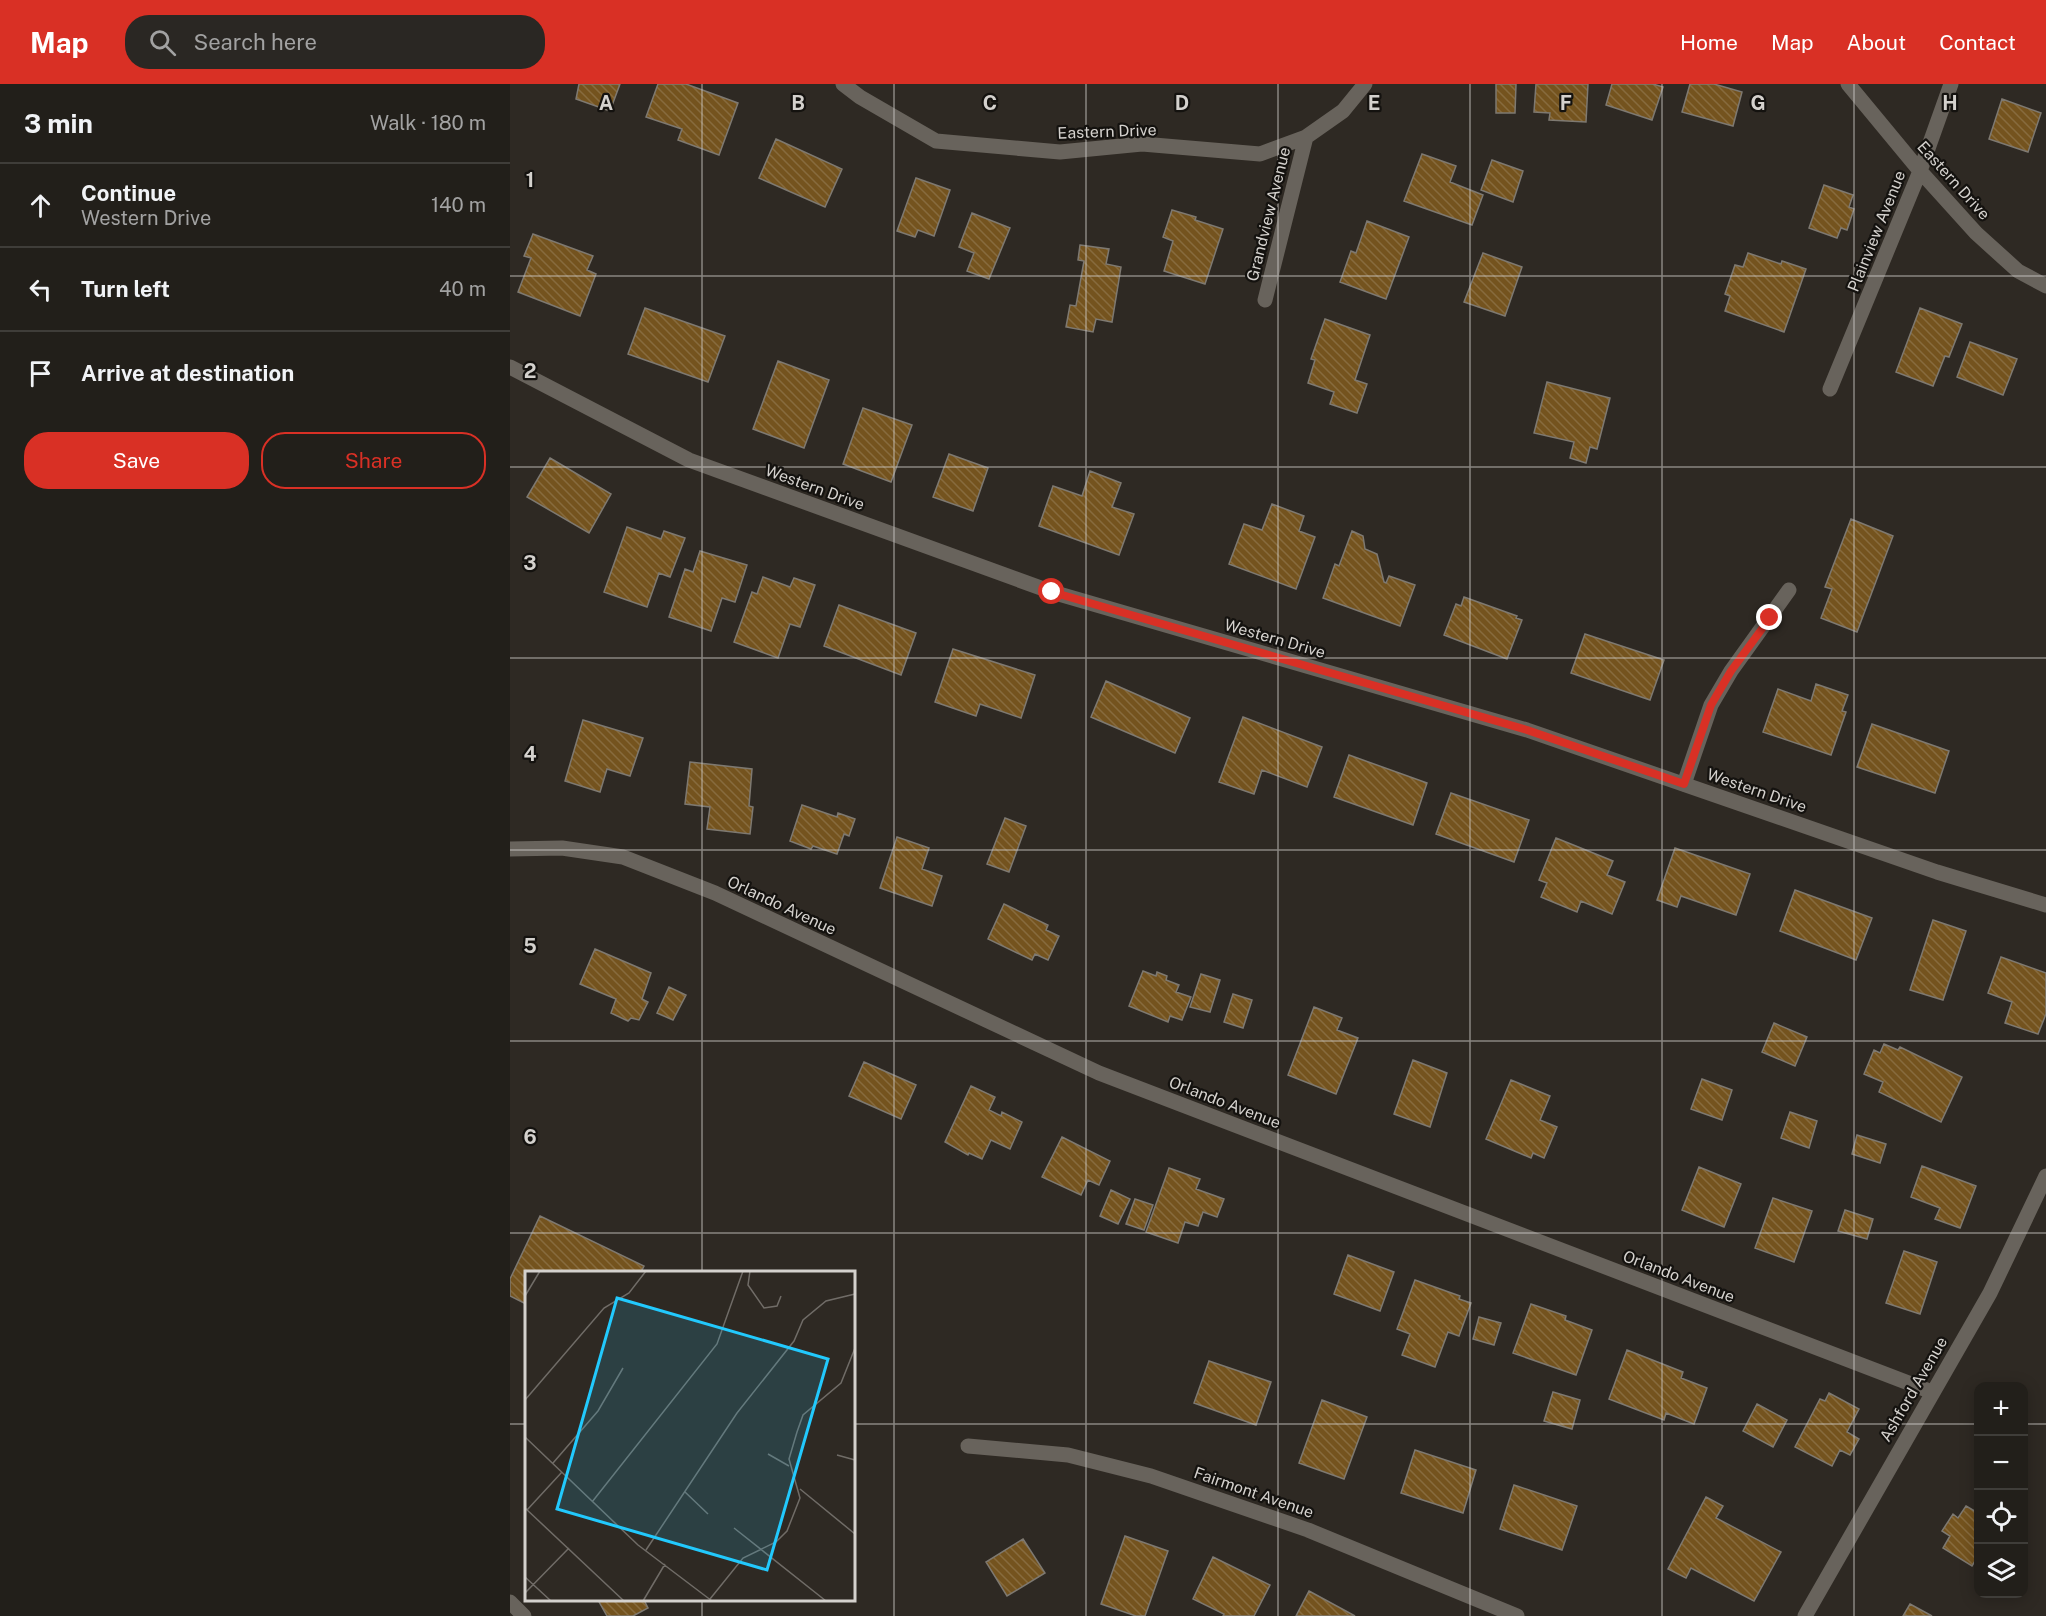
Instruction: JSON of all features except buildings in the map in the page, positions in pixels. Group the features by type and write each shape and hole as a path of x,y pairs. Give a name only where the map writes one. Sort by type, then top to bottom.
{"street":[{"name":"Eastern Drive","path":"843,84 860,97 936,141 1060,152 1142,144 1260,154 1306,137 1343,111 1365,84"},
{"name":"Eastern Drive","path":"1848,84 1920,171 1976,233 2018,271 2046,286"},
{"name":"Plainview Avenue","path":"1830,389 1920,171 1951,84"},
{"name":"Grandview Avenue","path":"1265,300 1306,137"},
{"name":"Western Drive","path":"510,367 689,460 1052,592 1527,730 1937,872 2046,905"},
{"path":"1684,784 1711,705 1731,671 1789,590"},
{"name":"Orlando Avenue","path":"510,849 562,848 623,857 715,893 1099,1073 1932,1392"},
{"name":"Ashford Avenue","path":"1805,1616 1990,1293 2046,1176"},
{"name":"Fairmont Avenue","path":"968,1446 1068,1455 1151,1476 1308,1530 1517,1616"},
{"path":"510,1602 524,1616"}],"route":[{"path":"1052,592 1527,730 1684,784 1711,705 1731,671 1770,618"}]}
